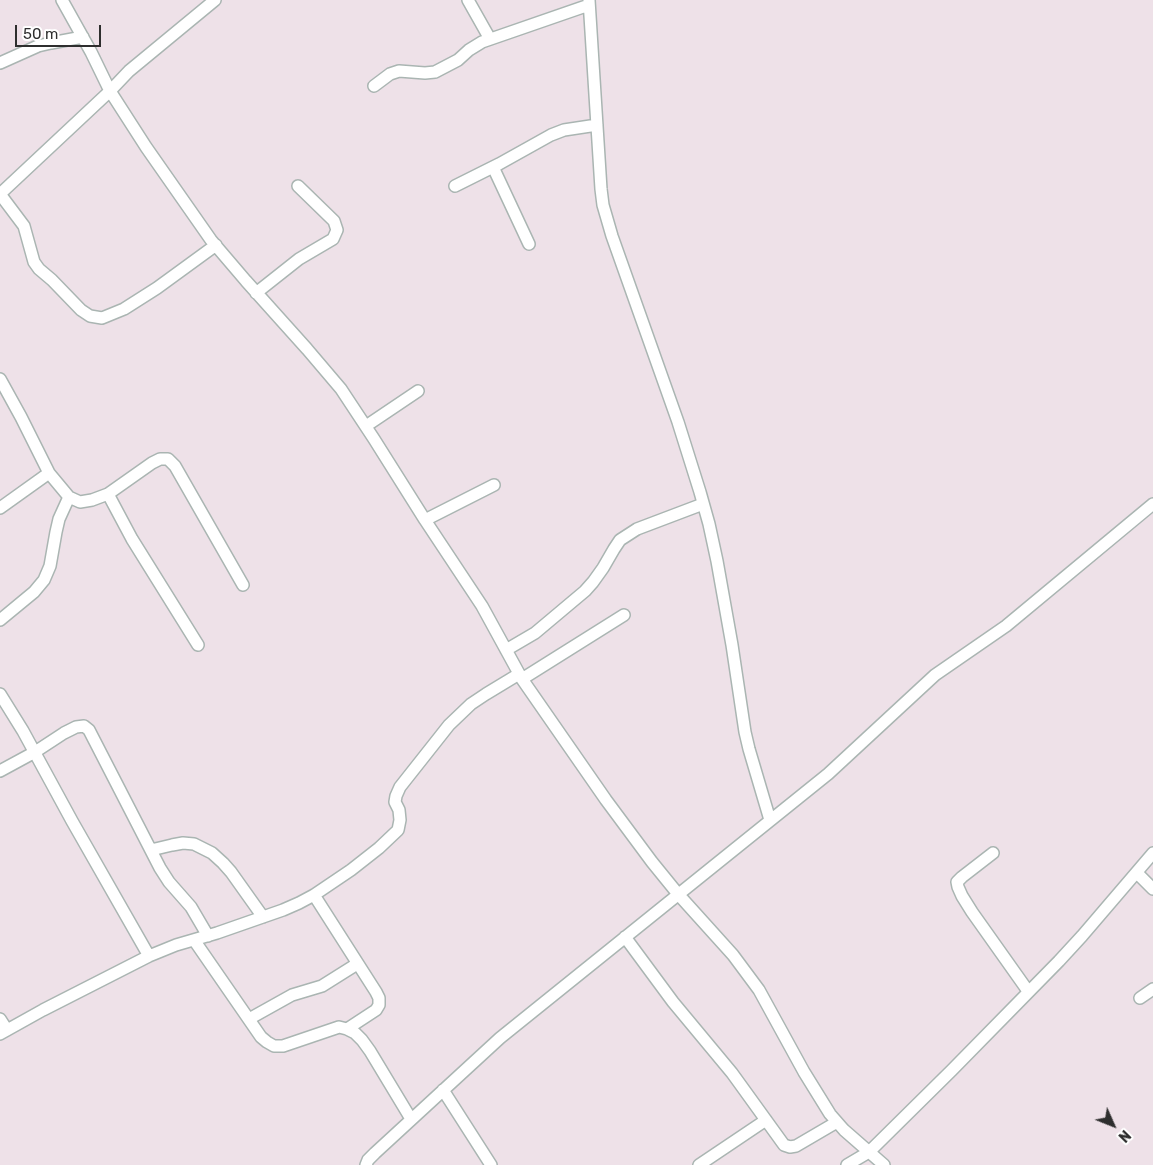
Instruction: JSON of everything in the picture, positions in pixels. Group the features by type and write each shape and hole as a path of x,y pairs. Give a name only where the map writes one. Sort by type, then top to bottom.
{"street":[{"path":"62,0 110,92 146,147 216,245 341,389 482,606 521,676 626,828 678,894 733,955 759,990 830,1114 844,1130 884,1165"},
{"path":"215,0 129,71 110,92 0,194 24,226 34,262 39,269 81,310 90,316 102,318 124,309 157,288 216,245"},
{"path":"468,0 490,39"},
{"path":"374,86 390,74 399,71 435,72 458,60 468,50 482,42 589,3 603,205 612,236 678,422 704,504 732,645 745,732 770,820"},
{"path":"0,63 38,46 83,38"},
{"path":"456,186 551,135 564,130 597,125"},
{"path":"493,167 529,244"},
{"path":"256,293 299,260 333,239 337,230 334,221 298,186"},
{"path":"0,379 49,473 69,497 80,502 108,494 152,463 160,459 168,459 175,466 243,586"},
{"path":"366,426 418,391"},
{"path":"0,508 49,473"},
{"path":"425,520 494,485"},
{"path":"108,494 132,539 198,645"},
{"path":"0,620 34,592 44,580 50,566 59,519 69,497"},
{"path":"506,650 535,633 585,591 603,568 620,540 638,529 704,504"},
{"path":"366,1165 368,1160 411,1119 500,1038 828,774 936,675 1006,626 1153,504"},
{"path":"0,1019 3,1032 149,956 176,945 283,910 314,895 351,870 398,830 399,810 395,802 400,787 460,713 486,694 521,676 624,615"},
{"path":"0,694 35,752 149,956"},
{"path":"0,771 35,752 64,733 76,727 84,726 89,730 160,868 169,882 191,907 208,936"},
{"path":"151,850 183,843 194,844 212,853 231,872 263,917"},
{"path":"993,853 962,877 957,882 958,887 972,912 1028,992"},
{"path":"847,1165 869,1152 1059,961 1153,853"},
{"path":"1137,873 1153,889"},
{"path":"314,895 378,998 379,1005 376,1010 347,1029"},
{"path":"625,937 673,1002 732,1073 784,1145 796,1146 837,1122"},
{"path":"194,940 267,1042 274,1046 282,1046 340,1027 355,1033 370,1051 411,1119"},
{"path":"249,1019 292,995 322,986 358,964"},
{"path":"1140,998 1153,989"},
{"path":"443,1090 491,1165"},
{"path":"699,1165 766,1120"}]}
